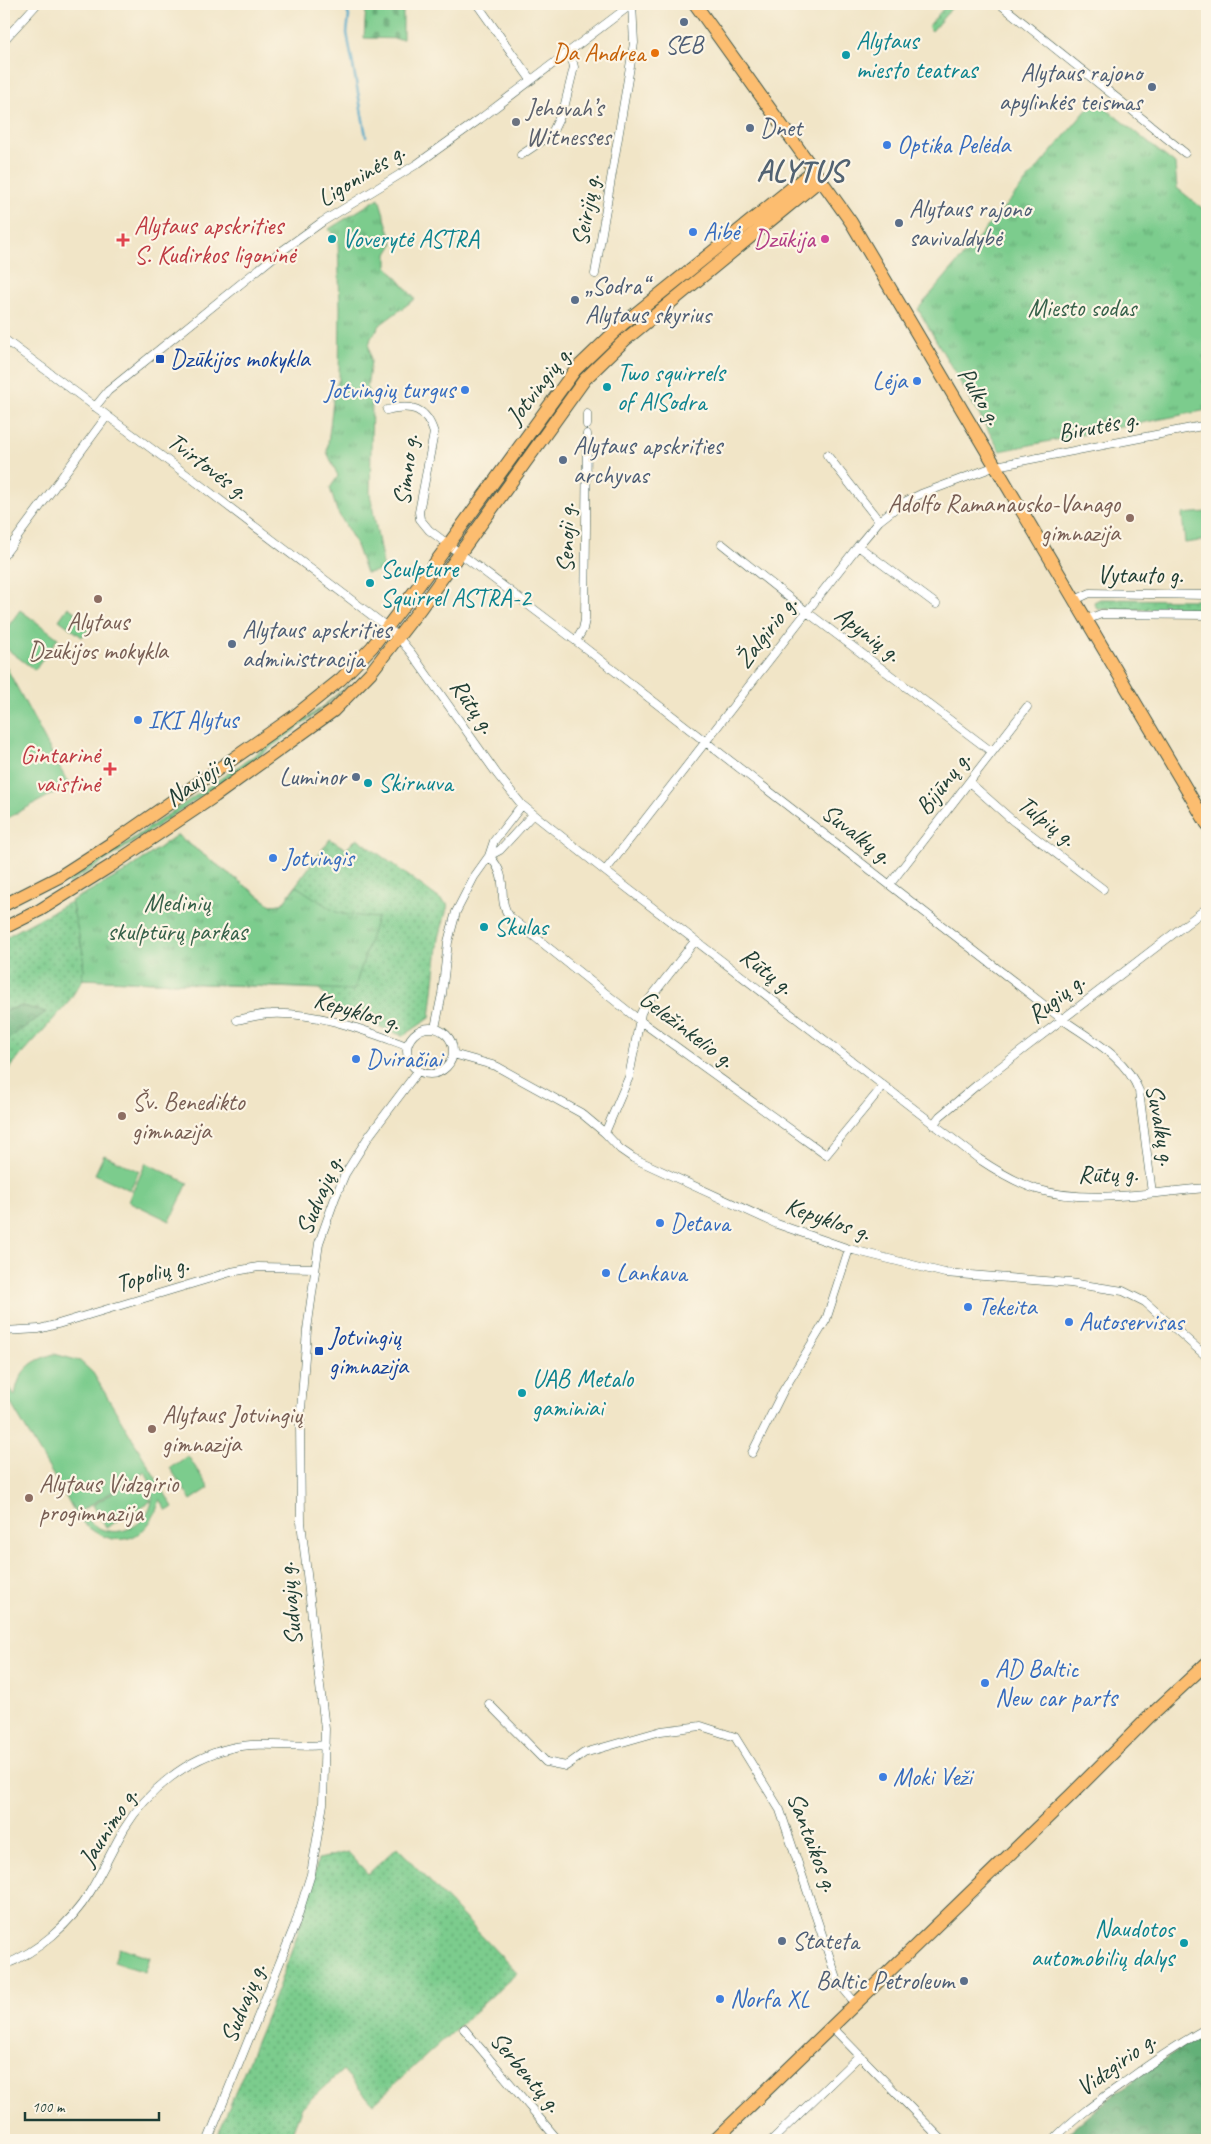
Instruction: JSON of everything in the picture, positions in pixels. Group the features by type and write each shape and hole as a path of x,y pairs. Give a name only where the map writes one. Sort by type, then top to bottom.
{"main road":[{"name":"Pulko g.","path":"695,4 817,174 865,246 1207,824"},
{"name":"Jotvingių g.","path":"387,627 575,370 612,334 690,269 817,174"},
{"name":"Jotvingių g.","path":"398,637 585,379 626,339 698,280 817,174"},
{"path":"690,269 698,280"},
{"name":"Naujoji g.","path":"4,906 31,892 115,841 304,710 327,692 361,660 387,627"},
{"name":"Naujoji g.","path":"4,928 40,910 112,866 308,730 333,711 353,692 398,637"},
{"path":"31,892 40,910"},
{"path":"715,2140 1071,1796 1147,1719 1207,1663"}],"street":[{"path":"4,40 37,4"},
{"path":"477,4 531,80"},
{"name":"Ligoninės g.","path":"95,408 108,391 276,256 322,222 417,164 632,4"},
{"name":"Seirijų g.","path":"594,274 634,43 632,4"},
{"path":"1000,4 1185,153"},
{"path":"521,155 551,135 564,108 574,67 570,51"},
{"name":"Tvirtovės g.","path":"4,339 387,627"},
{"name":"Simno g.","path":"387,410 402,406 412,407 426,417 432,425 434,432 419,512 420,519 429,530 460,554"},
{"name":"Senoji g.","path":"576,641 584,629 585,620 587,414"},
{"path":"4,555 107,416"},
{"name":"Birutės g.","path":"996,466 1207,425"},
{"path":"827,455 879,521"},
{"name":"Žalgirio g.","path":"605,872 879,521 902,503 921,494 996,466"},
{"name":"Apynių g.","path":"722,544 807,612 992,752"},
{"path":"858,546 936,604"},
{"name":"Suvalkų g.","path":"460,554 576,641 1062,1019 1122,1062 1135,1080 1142,1106 1152,1193"},
{"name":"Vytauto g.","path":"1075,600 1090,593 1207,595"},
{"name":"Vytauto g.","path":"1086,620 1100,614 1207,615"},
{"name":"Rūtų g.","path":"387,627 398,637 497,774 522,805 605,872 933,1125 994,1169 1008,1178 1038,1190 1056,1194 1085,1196 1207,1188"},
{"name":"Bijūnų g.","path":"890,884 1027,707"},
{"name":"Tulpių g.","path":"968,782 1012,820 1103,889"},
{"path":"435,1028 451,928 469,886 489,856 494,841 522,805"},
{"path":"489,856 500,850 533,814"},
{"name":"Geležinkelio g.","path":"489,856 501,871 504,907 510,917 639,1020 826,1155 883,1086"},
{"name":"Rugių g.","path":"933,1125 940,1116 976,1085 1207,908"},
{"path":"605,1133 629,1077 639,1020 645,1005 695,941"},
{"name":"Kepyklos g.","path":"237,1020 269,1014 289,1014 335,1020 407,1046"},
{"path":"435,1028 447,1035 453,1047 453,1054 448,1066 437,1074 424,1074 410,1063 407,1046 409,1040 417,1032 423,1029 435,1028"},
{"name":"Kepyklos g.","path":"453,1054 496,1066 580,1113 605,1133 620,1149 633,1158 777,1224 849,1249 945,1273 1070,1283 1123,1291 1146,1302 1207,1357"},
{"name":"Sudvajų g.","path":"208,2140 286,1949 311,1874 323,1804 325,1729 301,1522 300,1424 314,1268 323,1230 346,1174 369,1136 418,1071"},
{"path":"752,1454 783,1391 826,1320 849,1249"},
{"name":"Topolių g.","path":"4,1330 39,1329 231,1272 258,1267 314,1268"},
{"name":"Santaikos g.","path":"489,1704 546,1762 566,1766 584,1753 652,1732 701,1726 735,1737 780,1810 838,1982 856,2004"},
{"name":"Jaunimo g.","path":"4,1965 40,1944 63,1925 76,1911 90,1892 125,1827 136,1811 174,1775 198,1761 230,1748 257,1745 325,1745"},
{"path":"832,2027 941,2140"},
{"name":"Vidzgirio g.","path":"1053,2140 1069,2123 1110,2092 1171,2049 1207,2028"},
{"name":"Serbentų g.","path":"464,2029 558,2140"},
{"path":"772,2140 859,2056"}],"green space":[{"path":"403,4 403,39 364,38 366,5"},
{"path":"947,4 955,4 932,31 928,27"},
{"name":"Miesto sodas","path":"1095,100 1175,164 1177,188 1207,212 1207,410 1000,451 918,309"},
{"path":"379,198 393,244 387,254 387,266 415,299 381,324 371,338 369,346 371,362 367,387 372,402 370,494 384,570 366,573 354,540 337,511 330,488 338,476 327,452 334,392 339,379 340,308 338,242 329,229"},
{"path":"1207,512 1207,540 1185,543 1182,514"},
{"path":"1100,599 1207,600 1207,610 1098,609 1094,602"},
{"path":"68,607 92,624 82,637 59,620"},
{"path":"20,610 58,638 35,670 4,647 4,632"},
{"path":"4,663 69,785 4,820"},
{"path":"349,684 333,699 283,739 105,861 68,884 66,882 262,750 321,708"},
{"path":"177,835 271,905 282,904 330,839 346,849 357,838 448,905 439,938 430,1018 403,1036 341,1012 319,989 83,979 67,1004 4,1074 4,1042 46,1012 22,1006 4,1011 4,938 127,871"},
{"name":"Medinių skulptūrų parkas","path":"177,835 271,905 282,904 296,886 334,911 342,914 377,918 354,990 82,979 84,957 71,901 127,871"},
{"path":"22,1006 46,1012 4,1042 4,1011"},
{"path":"104,1155 139,1171 130,1190 95,1174"},
{"path":"146,1163 188,1183 170,1221 128,1201"},
{"path":"54,1354 80,1361 93,1373 173,1507 167,1511 160,1499 147,1526 138,1534 127,1539 103,1536 91,1530 79,1519 4,1392 4,1384 7,1383 15,1396 19,1379 27,1368 38,1360","holes":["145,1472 152,1490 151,1506 144,1518 133,1527 119,1531 105,1530 92,1523 82,1510"]},
{"path":"188,1456 209,1488 191,1500 170,1468"},
{"path":"137,1478 151,1501 106,1528 93,1505"},
{"path":"397,1847 517,1973 373,2104 343,2070 302,2107 289,2140 216,2140 286,1966 309,1895 318,1859 348,1852 368,1874"},
{"path":"119,1947 150,1957 145,1972 114,1962"},
{"path":"1207,2032 1207,2140 1060,2140 1130,2082"}],"waterway":[{"path":"344,4 349,16 347,33 366,136"}],"place":[{"name":"SEB","path":"684,22"},
{"name":"Da Andrea","path":"655,53"},
{"name":"Alytaus miesto teatras","path":"846,55"},
{"name":"Alytaus rajono apylinkės teismas","path":"1152,87"},
{"name":"Jehovah’s Witnesses","path":"516,122"},
{"name":"Dnet","path":"750,128"},
{"name":"Optika Pelėda","path":"887,145"},
{"name":"Alytaus rajono savivaldybė","path":"899,223"},
{"name":"Aibė","path":"693,232"},
{"name":"Voverytė ASTRA","path":"332,239"},
{"name":"Dzūkija","path":"825,239"},
{"name":"Alytaus apskrities S. Kudirkos ligoninė","path":"123,240"},
{"name":"„Sodra“ Alytaus skyrius","path":"575,300"},
{"name":"Dzūkijos mokykla","path":"160,359"},
{"name":"Lėja","path":"917,381"},
{"name":"Two squirrels of AlSodra","path":"607,387"},
{"name":"Jotvingių turgus","path":"465,390"},
{"name":"Alytaus apskrities archyvas","path":"563,460"},
{"name":"Adolfo Ramanausko-Vanago gimnazija","path":"1130,518"},
{"name":"Sculpture Squirrel ASTRA-2","path":"370,583"},
{"name":"Alytaus Dzūkijos mokykla","path":"98,599"},
{"name":"Alytaus apskrities administracija","path":"232,644"},
{"name":"IKI Alytus","path":"138,720"},
{"name":"Gintarinė vaistinė","path":"110,769"},
{"name":"Luminor","path":"356,777"},
{"name":"Skirnuva","path":"368,783"},
{"name":"Jotvingis","path":"273,858"},
{"name":"Skulas","path":"484,927"},
{"name":"Dviračiai","path":"356,1059"},
{"name":"Šv. Benedikto gimnazija","path":"122,1116"},
{"name":"Detava","path":"660,1223"},
{"name":"Lankava","path":"606,1273"},
{"name":"Tekeita","path":"968,1307"},
{"name":"Autoservisas","path":"1069,1322"},
{"name":"Jotvingių gimnazija","path":"319,1351"},
{"name":"UAB Metalo gaminiai","path":"522,1393"},
{"name":"Alytaus Jotvingių gimnazija","path":"152,1429"},
{"name":"Alytaus Vidzgirio progimnazija","path":"29,1498"},
{"name":"AD Baltic New car parts","path":"985,1683"},
{"name":"Moki Veži","path":"883,1777"},
{"name":"Stateta","path":"782,1941"},
{"name":"Naudotos automobilių dalys","path":"1184,1943"},
{"name":"Baltic Petroleum","path":"964,1981"},
{"name":"Norfa XL","path":"720,1999"}],"district":[{"name":"ALYTUS","path":"801,171"}]}
